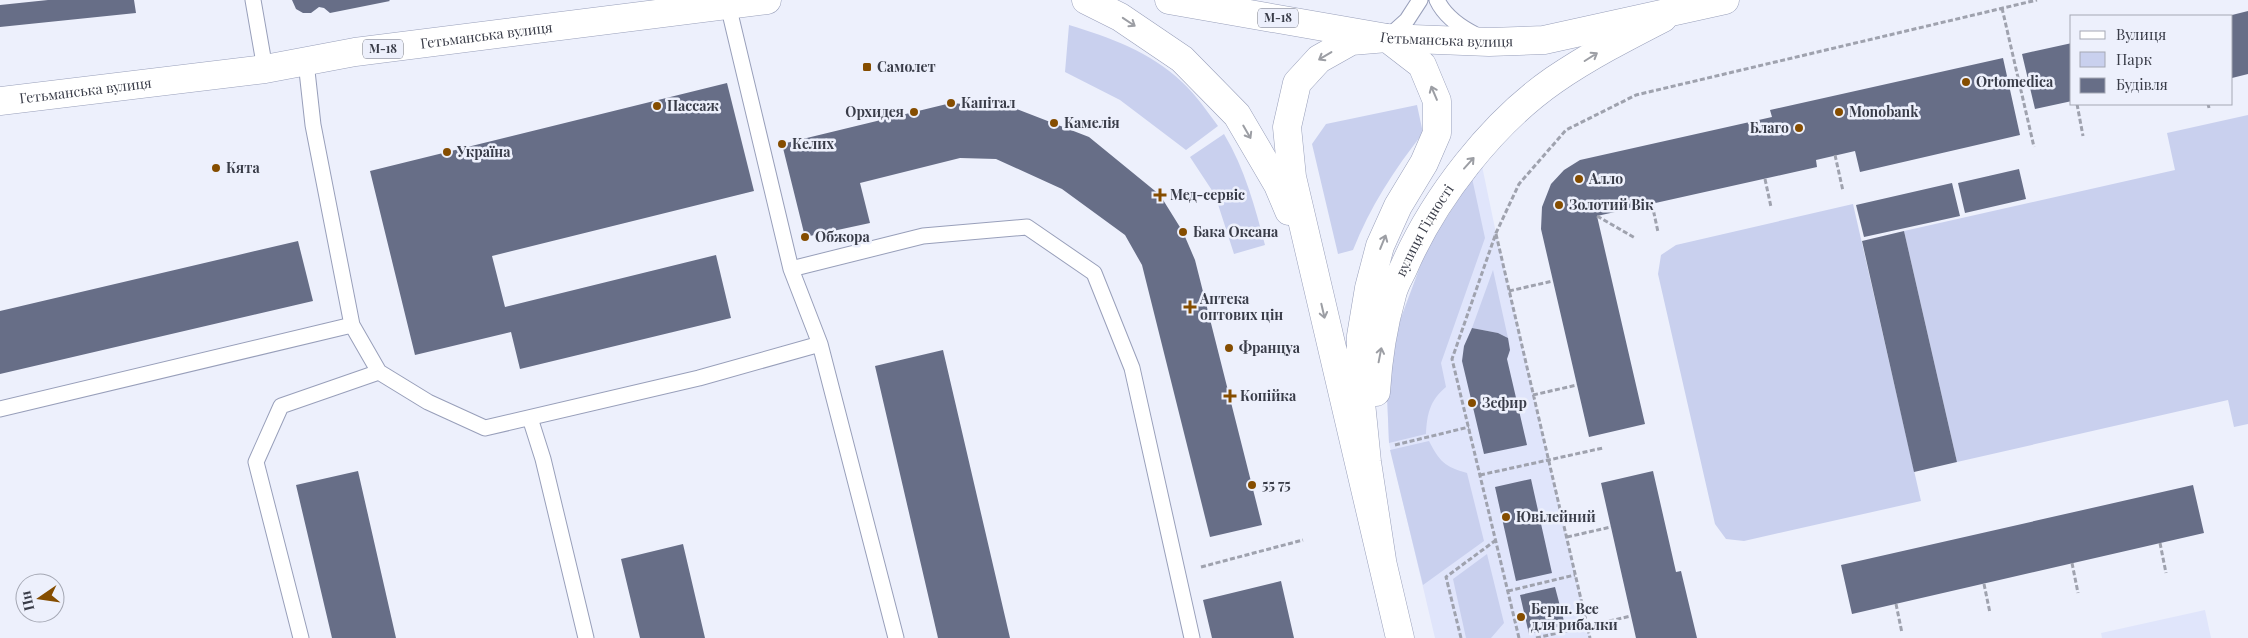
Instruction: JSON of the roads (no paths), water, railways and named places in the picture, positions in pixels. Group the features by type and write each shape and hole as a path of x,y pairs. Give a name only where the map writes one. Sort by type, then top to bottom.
{"main road":[{"name":"Гетьманська вулиця","path":"0,102 264,69 355,52 767,0"},
{"name":"вулиця Гідності","path":"1086,0 1120,16 1182,59 1237,115 1278,185 1312,264"},
{"name":"Гетьманська вулиця","path":"1169,0 1387,38 1489,42 1544,40 1725,0"},
{"name":"вулиця Гідності","path":"1382,560 1374,438 1378,364 1392,293 1416,239 1457,175 1510,116 1553,81 1590,57 1676,11"},
{"name":"вулиця Гідності","path":"1382,560 1367,462 1360,392 1361,336 1369,288 1380,246 1398,206 1424,163 1437,133 1437,101 1422,65 1387,38 1351,41 1318,59 1297,83 1287,128 1292,177 1400,638"}],"lane":[{"path":"253,0 264,69"},
{"path":"1387,38 1407,20 1420,0"},
{"path":"1437,0 1442,10 1460,28 1489,42"},
{"path":"728,5 791,269 820,344 896,638"},
{"path":"306,62 313,125 352,325 379,372 428,402 485,428 699,378 820,344"},
{"path":"791,269 923,236 1027,227 1094,273 1132,368 1176,574 1192,638"},
{"path":"0,409 352,325"},
{"path":"301,638 256,462 281,406 379,372"},
{"path":"530,418 543,459 586,638"}],"place":[{"name":"Самолет","path":"867,67"},
{"name":"Ortomedica","path":"1966,82"},
{"name":"Капітал","path":"951,103"},
{"name":"Пассаж","path":"657,106"},
{"name":"Орхидея","path":"914,112"},
{"name":"Monobank","path":"1839,112"},
{"name":"Камелія","path":"1054,123"},
{"name":"Благо","path":"1799,128"},
{"name":"Келих","path":"782,144"},
{"name":"Україна","path":"447,152"},
{"name":"Кята","path":"216,168"},
{"name":"Алло","path":"1579,179"},
{"name":"Мед-сервіс","path":"1160,195"},
{"name":"Золотий Вік","path":"1559,205"},
{"name":"Бака Оксана","path":"1183,232"},
{"name":"Обжора","path":"805,237"},
{"name":"Аптека оптових цін","path":"1190,307"},
{"name":"Француа","path":"1229,348"},
{"name":"Копійка","path":"1230,396"},
{"name":"Зефир","path":"1472,403"},
{"name":"55 75","path":"1252,485"},
{"name":"Ювілейний","path":"1506,517"},
{"name":"Берш. Все для рибалки","path":"1521,617"}]}
